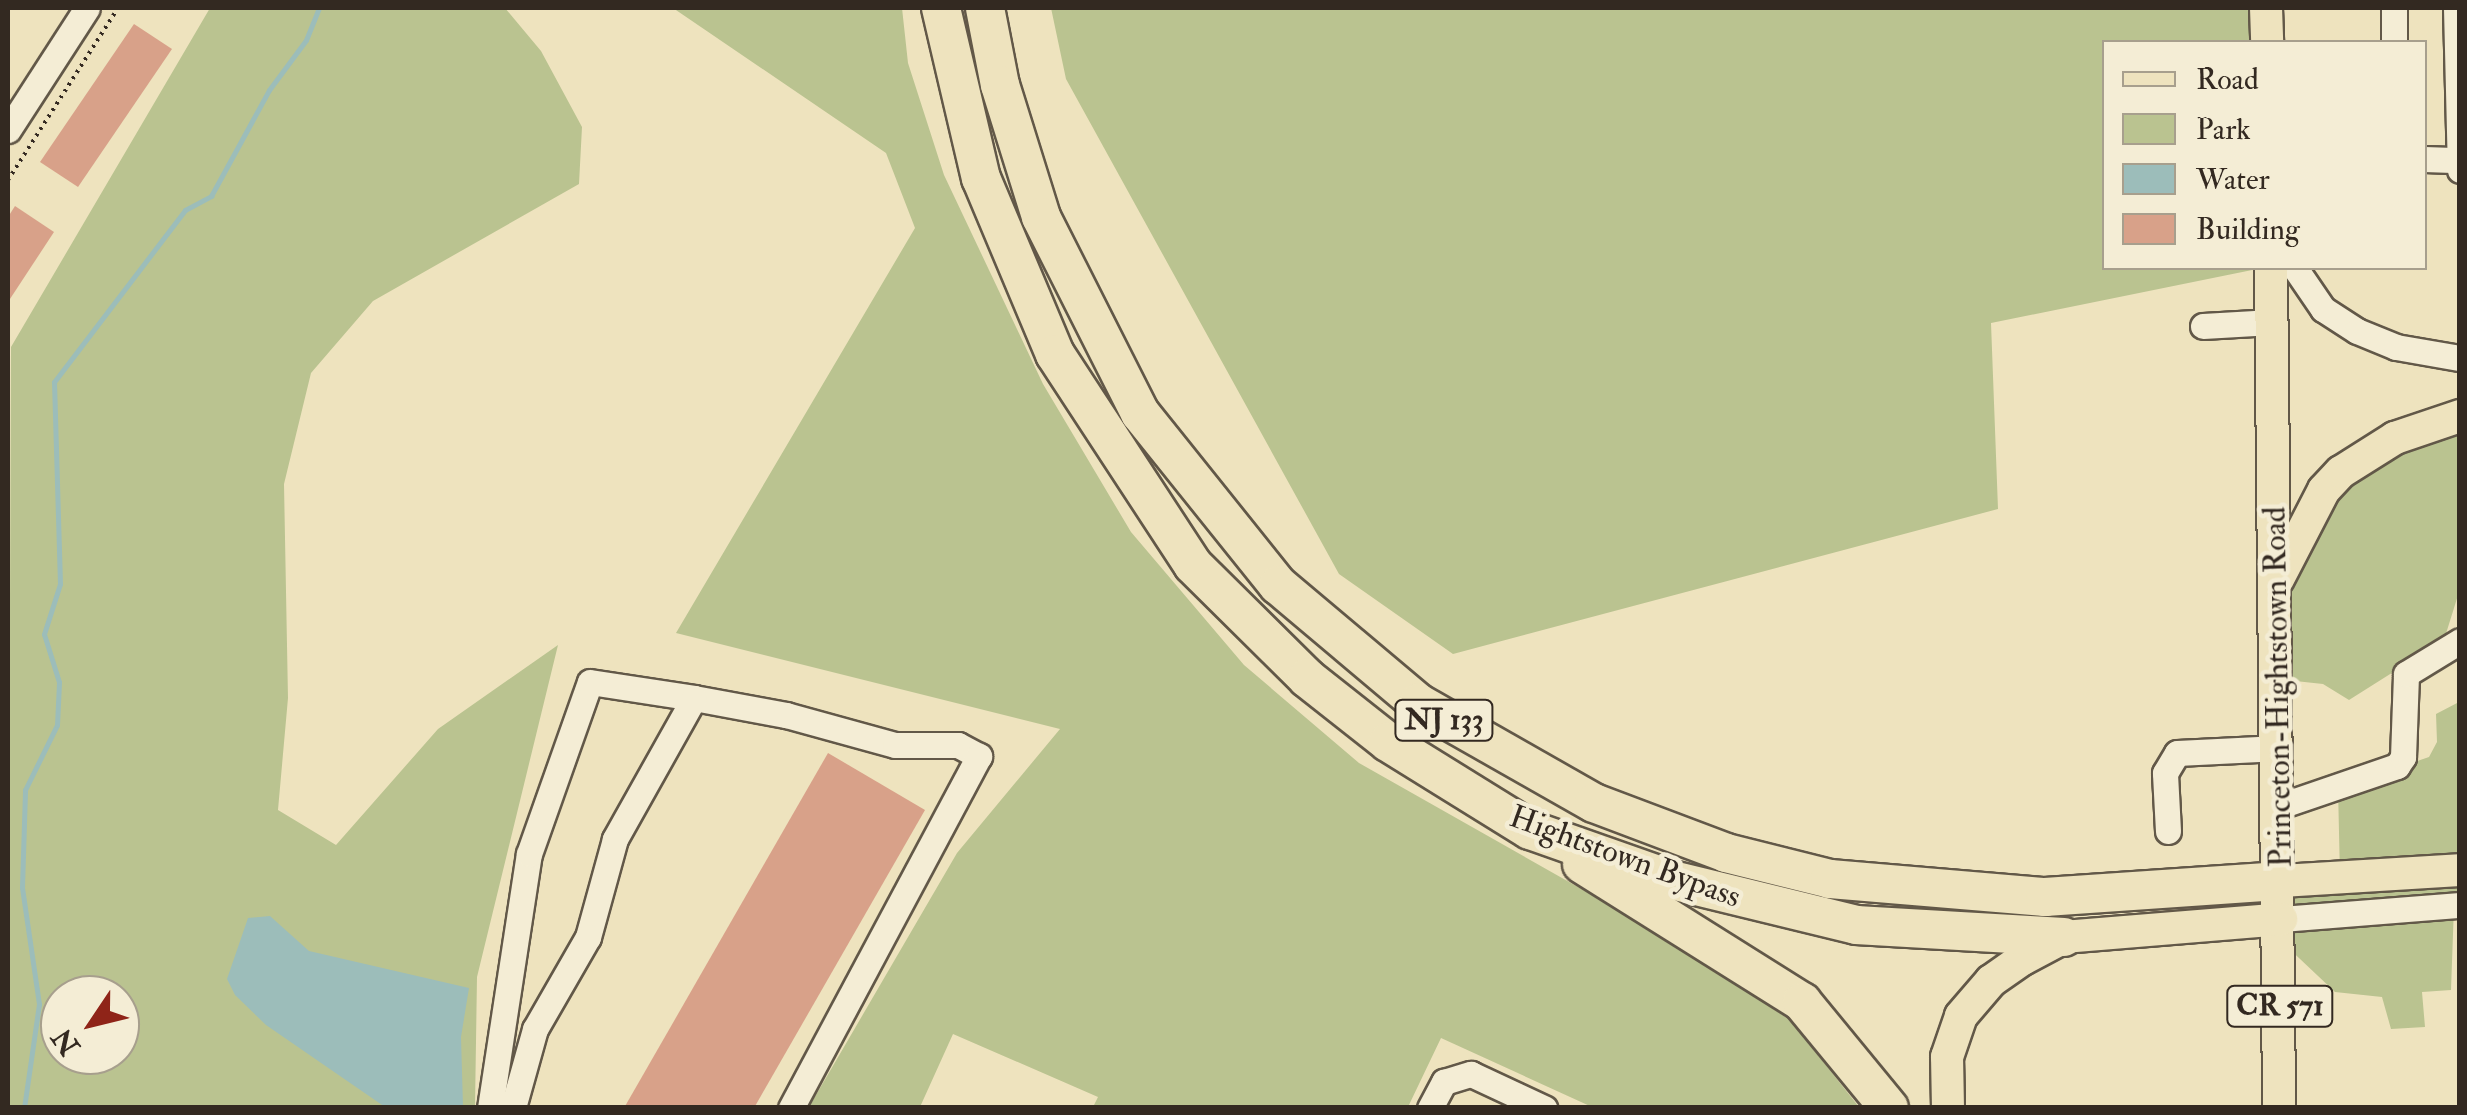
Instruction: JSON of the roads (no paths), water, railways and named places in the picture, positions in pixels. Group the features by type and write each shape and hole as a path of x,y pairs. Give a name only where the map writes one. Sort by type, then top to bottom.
{"highway":[{"name":"Hightstown Bypass","path":"941,8 976,162 1022,286 1093,421 1193,565 1257,634 1388,742 1530,830 1782,911 1931,934 2064,937"},
{"name":"Hightstown Bypass","path":"985,8 1009,116 1041,217 1086,317 1140,413 1278,584 1418,703 1594,802 1726,853 1830,878 1902,890 2046,897 2282,900"},
{"path":"1530,830 1773,980 1824,1024 1888,1108"}],"main road":[{"path":"2266,8 2267,40"},
{"name":"Princeton-Hightstown Road","path":"2271,270 2282,900 2276,1103"},
{"path":"2276,583 2324,490 2341,472 2395,438 2460,416"},
{"path":"2282,900 2460,870"},
{"name":"Hightstown Bypass","path":"2064,937 2282,900"},
{"path":"1948,1108 1947,1057 1974,997 2064,937"}],"street":[{"path":"8,130 87,8"},
{"path":"2394,8 2394,40"},
{"path":"2427,160 2459,163 2456,8"},
{"path":"2296,270 2324,310 2357,330 2396,347 2460,358"},
{"path":"2202,326 2272,322"},
{"path":"2280,806 2397,766 2403,757 2406,674 2460,641"},
{"path":"490,1108 528,854 570,754 590,682 786,714 895,746 958,745 980,756 792,1108"},
{"path":"513,1108 535,1029 588,937 614,839 694,698"},
{"path":"2168,831 2165,774 2177,753 2279,748"},
{"path":"2282,900 2460,905"},
{"path":"1430,1108 1444,1082 1471,1074 1544,1108"}],"water":[{"path":"270,916 309,951 469,988 461,1037 463,1107 385,1107 266,1025 235,995 227,979 248,918"}],"waterway":[{"path":"24,1108 39,1004 22,887 25,790 57,725 59,682 44,634 60,584 54,382 185,210 211,196 269,90 306,40 319,8"}]}
